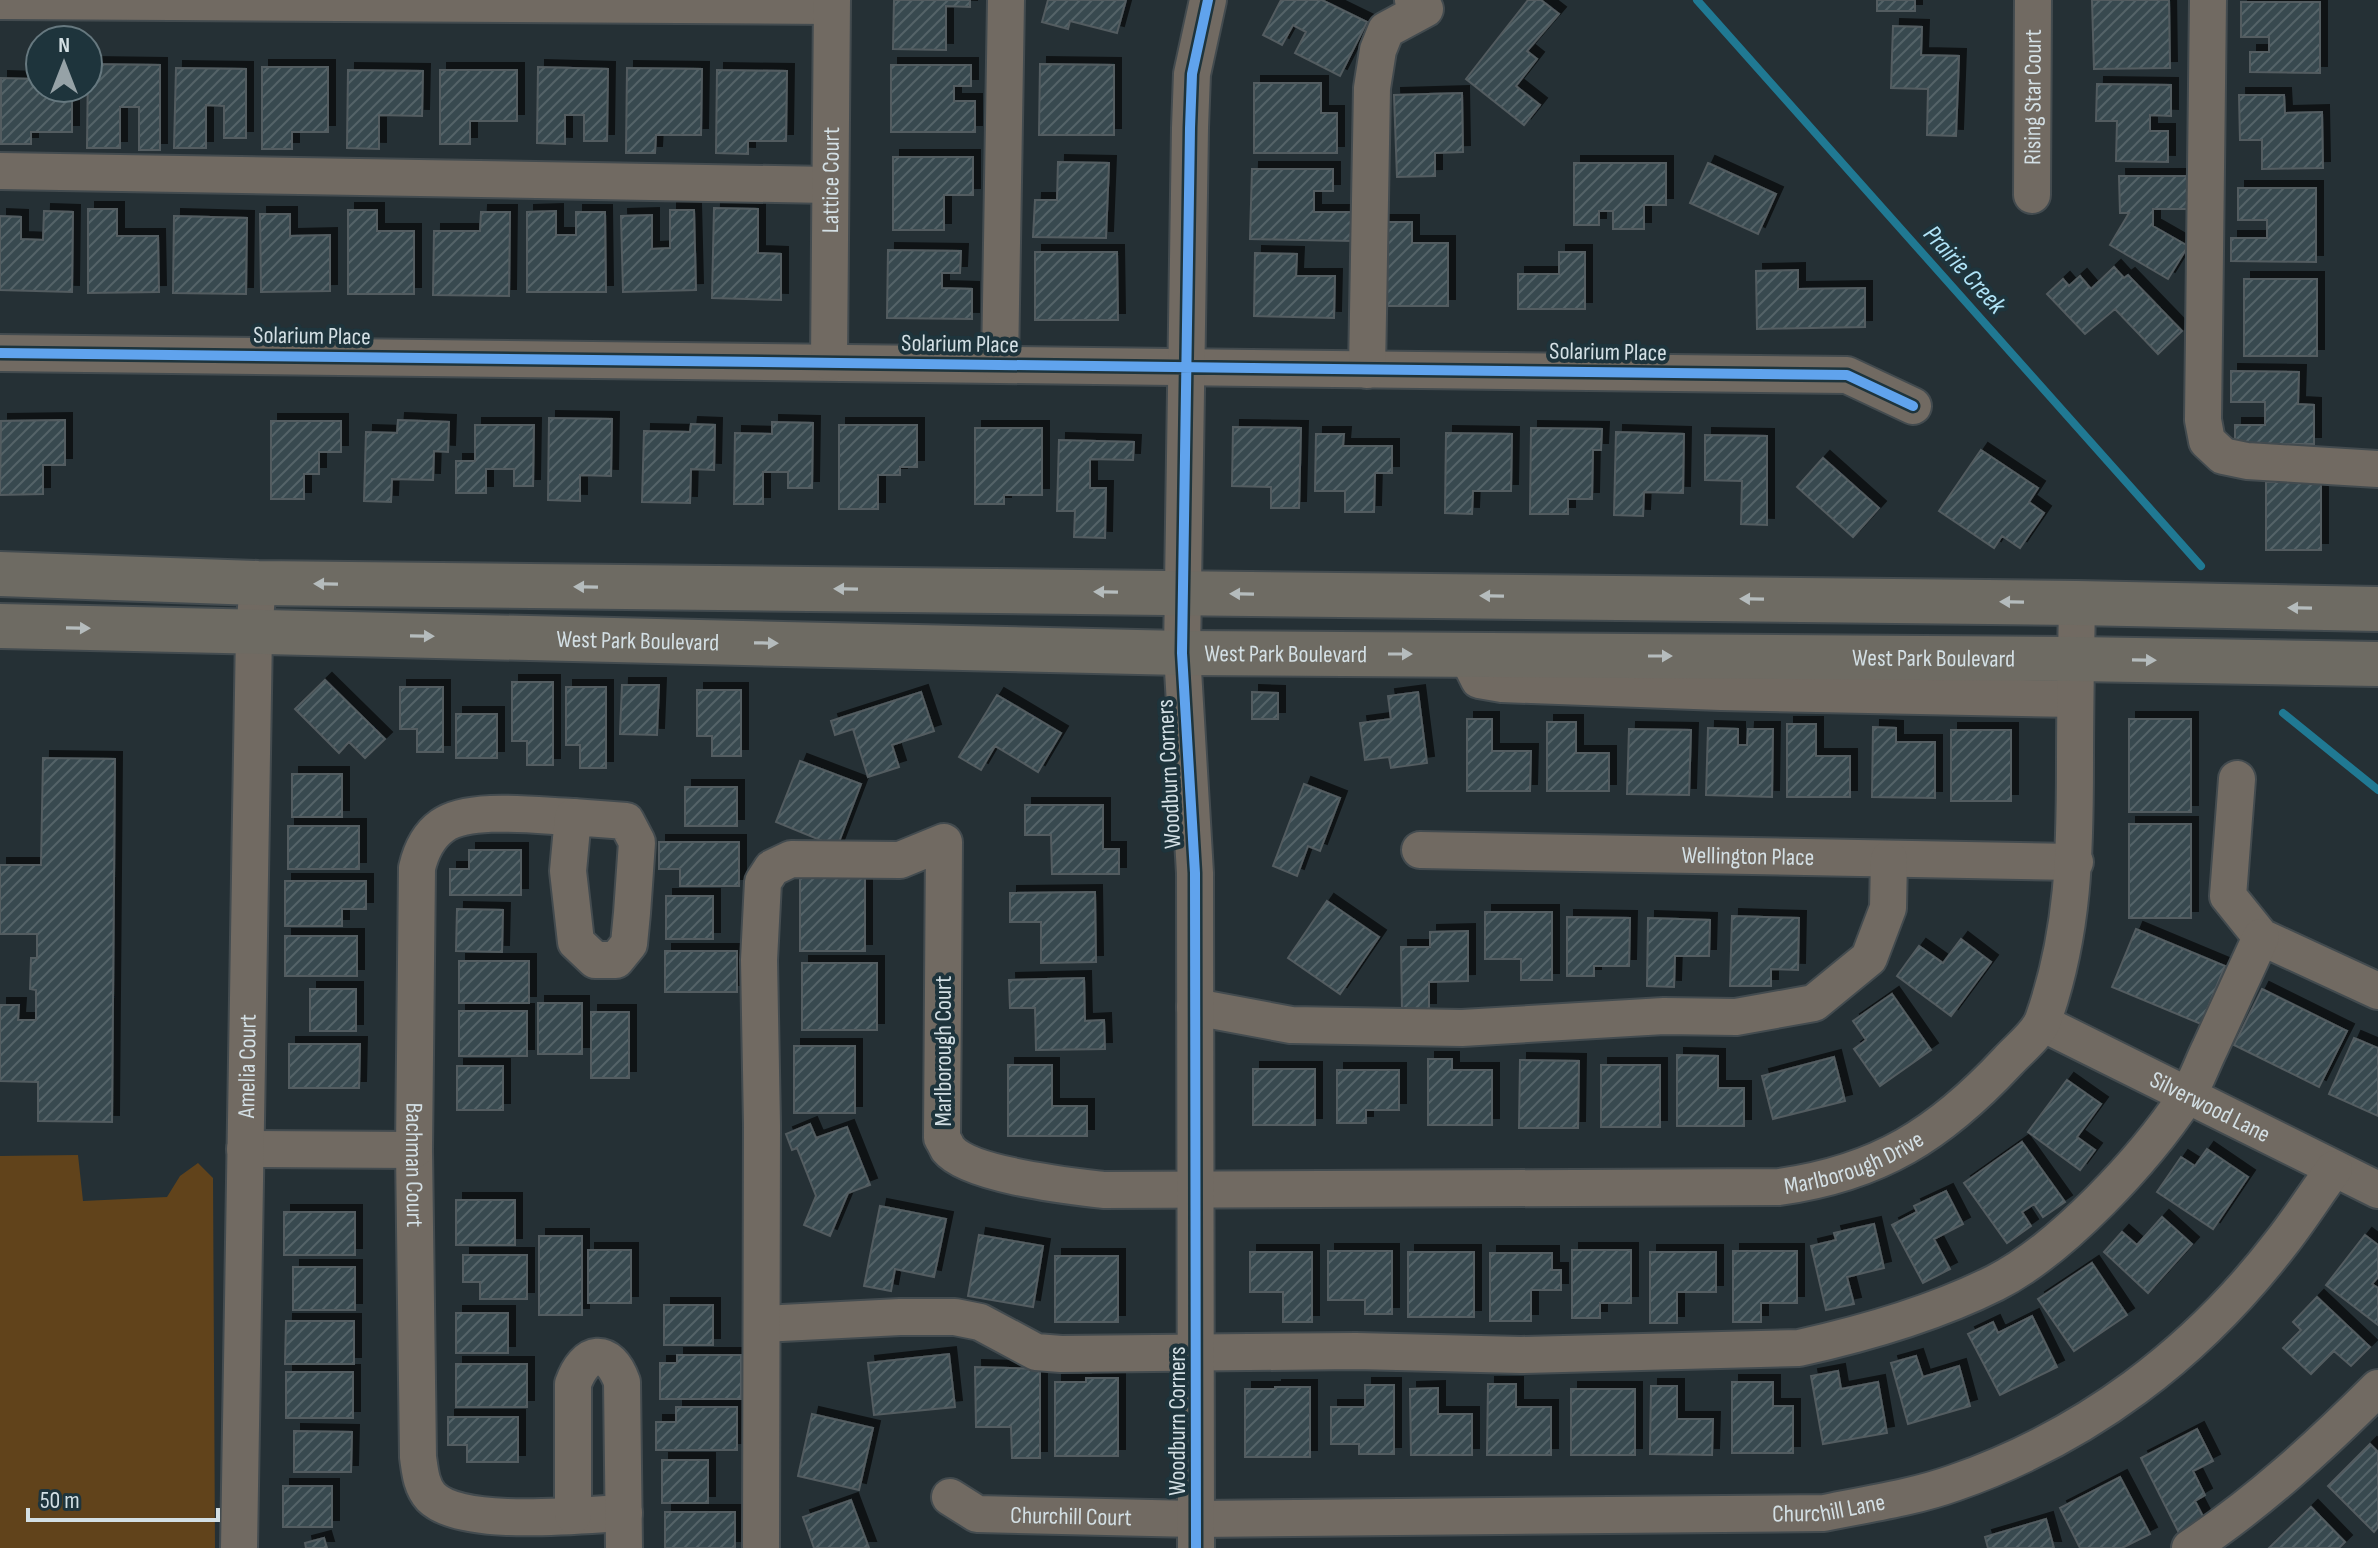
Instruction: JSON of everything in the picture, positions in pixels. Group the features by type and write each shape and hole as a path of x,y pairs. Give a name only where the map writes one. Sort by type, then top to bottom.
{"main road":[{"path":"0,574 258,583 2378,609"},
{"name":"West Park Boulevard","path":"0,626 1182,653 1466,654 2076,679 2378,664"}],"street":[{"path":"1000,365 1006,0"},
{"name":"Woodburn Corners","path":"1196,1533 1195,873 1182,653 1192,74 1208,0"},
{"name":"Rising Star Court","path":"2032,195 2033,0"},
{"path":"2208,0 2203,420 2207,441 2223,456 2247,461 2378,469"},
{"path":"0,1 832,3"},
{"name":"Lattice Court","path":"829,362 832,3"},
{"path":"1367,370 1372,88 1378,50 1386,30 1419,4"},
{"path":"0,171 830,185"},
{"name":"Solarium Place","path":"0,353 1847,375 1913,406"},
{"name":"Amelia Court","path":"239,1548 254,632 258,583"},
{"name":"Marlborough Drive","path":"1196,1190 1779,1187 1836,1176 1883,1159 1932,1131 1976,1095 2042,1023 2071,908 2075,862 2077,603"},
{"path":"2237,779 2228,896 2261,937 2378,991"},
{"name":"Bachman Court","path":"573,817 468,817 444,824 422,850 417,868 414,1150 418,1457 423,1484 434,1500 472,1515 573,1515 624,1531 622,1382 617,1368 607,1358 595,1356 585,1361 573,1384 573,1515"},
{"name":"Marlborough Court","path":"762,1324 759,960 763,882 772,868 791,859 900,860 944,842 941,1110 942,1138 949,1151 983,1167 1045,1183 1103,1190 1196,1190"},
{"name":"Wellington Place","path":"1420,850 2075,862"},
{"path":"1195,1007 1291,1025 1446,1028 1664,1016 1736,1017 1814,1003 1869,958 1888,908 1889,859"},
{"path":"761,1548 762,1324 955,1317 980,1322 1036,1352 1197,1354 1356,1351 1521,1355 1799,1348 1920,1315 1997,1282 2037,1255 2091,1211 2187,1096 2261,937"},
{"name":"Silverwood Lane","path":"2042,1023 2378,1190"},
{"path":"245,1149 414,1150"},
{"name":"Churchill Lane","path":"1196,1533 1824,1513 1952,1484 2044,1445 2098,1415 2171,1361 2202,1332 2283,1241 2334,1169"},
{"path":"2190,1548 2238,1516 2313,1453 2378,1388"},
{"name":"Churchill Court","path":"950,1497 977,1514 1196,1533"}],"shaded area":[{"path":"78,1155 83,1201 167,1197 180,1176 198,1163 213,1178 215,1548 0,1548 0,1156"}],"building":[{"path":"894,0 970,0 970,7 946,6 946,50 893,49"},
{"path":"1048,0 1126,0 1117,33 1070,21 1068,29 1042,22"},
{"path":"1281,0 1322,0 1367,22 1340,76 1295,53 1306,32 1293,25 1282,45 1263,35"},
{"path":"1528,0 1541,0 1559,14 1527,51 1537,59 1516,86 1540,105 1524,125 1466,79"},
{"path":"1877,0 1915,0 1915,11 1877,11"},
{"path":"2092,0 2169,0 2170,68 2094,69"},
{"path":"2241,2 2320,2 2320,73 2250,72 2250,52 2269,52 2269,37 2241,37"},
{"path":"1893,26 1922,27 1921,55 1959,56 1956,136 1927,135 1928,89 1891,88"},
{"path":"104,64 160,65 160,150 139,150 139,107 120,107 120,148 87,148 88,104 104,104"},
{"path":"1040,64 1114,65 1114,135 1039,135"},
{"path":"891,65 971,65 971,86 954,86 954,101 975,101 975,132 891,132"},
{"path":"262,67 328,67 328,132 292,132 292,149 262,149"},
{"path":"538,67 608,69 607,141 584,141 584,115 565,115 565,144 537,143"},
{"path":"176,68 246,69 246,138 224,138 224,106 206,105 206,148 174,148"},
{"path":"627,68 702,69 701,135 656,135 655,153 626,153"},
{"path":"348,70 423,71 422,116 379,115 379,149 347,148"},
{"path":"440,70 517,70 517,121 470,121 470,144 440,144"},
{"path":"717,70 787,71 786,141 748,141 748,154 716,153"},
{"path":"1,78 24,79 24,104 72,104 72,132 31,132 31,144 1,144"},
{"path":"1254,83 1321,83 1321,113 1337,113 1337,153 1254,153"},
{"path":"2097,84 2171,85 2171,116 2150,115 2150,131 2168,131 2168,162 2116,161 2117,121 2096,121"},
{"path":"1462,93 1463,152 1435,153 1435,176 1397,177 1394,95"},
{"path":"2239,95 2284,95 2285,113 2322,112 2323,168 2262,169 2262,140 2240,140"},
{"path":"893,157 973,157 973,195 944,195 944,230 893,230"},
{"path":"1058,162 1109,163 1106,238 1033,237 1035,200 1057,200"},
{"path":"1574,163 1666,163 1666,205 1644,205 1644,229 1613,229 1613,211 1599,211 1599,225 1574,225"},
{"path":"1708,163 1776,194 1758,234 1690,203"},
{"path":"1252,169 1333,169 1333,191 1314,191 1314,212 1355,212 1354,241 1250,239"},
{"path":"2119,176 2194,176 2194,209 2153,209 2153,226 2188,246 2168,279 2110,245 2129,213 2120,213"},
{"path":"2238,188 2316,188 2316,262 2231,261 2231,238 2267,238 2267,220 2238,220"},
{"path":"714,208 758,209 758,253 781,254 781,300 712,298"},
{"path":"88,209 117,209 117,236 158,236 159,292 88,293"},
{"path":"348,210 377,210 377,231 414,231 414,294 348,294"},
{"path":"670,210 694,210 696,290 623,292 621,216 652,215 652,249 670,248"},
{"path":"44,211 73,212 72,292 0,290 0,216 21,217 21,239 43,240"},
{"path":"556,211 556,235 576,235 576,212 605,212 606,292 527,292 527,212"},
{"path":"481,212 510,212 509,296 433,295 434,231 480,231"},
{"path":"260,214 290,214 290,236 330,235 330,291 261,292"},
{"path":"174,216 247,218 246,294 173,293"},
{"path":"1380,222 1412,222 1412,243 1448,243 1448,306 1380,306"},
{"path":"888,250 961,251 960,273 942,273 942,288 972,289 972,319 887,318"},
{"path":"1035,252 1117,252 1118,320 1035,320"},
{"path":"1559,252 1585,252 1585,309 1518,309 1518,274 1559,274"},
{"path":"1255,253 1297,254 1296,276 1335,276 1334,318 1254,316"},
{"path":"2114,267 2124,278 2128,275 2182,331 2158,354 2115,309 2085,334 2047,294 2063,279 2069,286 2080,276 2091,289"},
{"path":"1798,270 1798,289 1865,288 1865,327 1757,329 1756,271"},
{"path":"2244,279 2317,279 2317,356 2244,356"},
{"path":"2231,371 2299,372 2298,404 2314,405 2314,444 2235,444 2235,425 2265,425 2265,402 2231,402"},
{"path":"549,418 612,419 611,476 580,475 580,501 548,500"},
{"path":"65,420 65,465 43,465 43,494 0,495 1,421"},
{"path":"398,420 449,422 448,452 434,451 433,480 392,479 391,502 364,501 366,432 397,433"},
{"path":"271,421 341,421 341,452 319,452 319,474 304,474 304,499 271,499"},
{"path":"772,422 813,423 812,488 788,488 788,472 763,472 763,504 734,504 735,433 772,434"},
{"path":"691,424 715,425 714,470 691,469 690,503 642,502 644,431 690,432"},
{"path":"475,425 534,425 533,486 514,486 514,469 486,469 486,493 456,493 456,461 475,461"},
{"path":"839,425 917,425 917,467 900,467 900,475 878,475 878,509 839,509"},
{"path":"1233,427 1301,428 1299,508 1271,508 1271,487 1232,486"},
{"path":"975,428 1042,428 1042,495 1004,495 1004,504 975,504"},
{"path":"1531,428 1602,429 1601,450 1593,450 1592,499 1568,499 1568,514 1530,514"},
{"path":"1616,432 1684,434 1683,493 1644,492 1643,516 1614,515"},
{"path":"1446,433 1512,434 1511,491 1473,491 1472,514 1445,513"},
{"path":"1316,434 1344,434 1343,446 1392,446 1392,473 1375,473 1374,512 1345,512 1345,491 1315,491"},
{"path":"1705,435 1767,436 1767,525 1741,524 1742,481 1705,480"},
{"path":"1059,440 1134,442 1133,460 1090,459 1090,488 1106,488 1105,538 1074,537 1075,511 1057,511"},
{"path":"1981,450 2038,488 2029,502 2044,513 2020,548 2002,536 1994,548 1939,511"},
{"path":"1823,458 1879,508 1853,537 1797,487"},
{"path":"2266,482 2321,482 2321,550 2266,550"},
{"path":"325,680 385,739 365,758 349,742 339,753 295,709"},
{"path":"512,682 553,682 553,765 527,765 527,741 512,741"},
{"path":"622,685 659,685 657,735 620,734"},
{"path":"400,687 443,687 443,752 417,752 417,729 400,729"},
{"path":"566,687 606,687 606,768 580,768 580,745 566,745"},
{"path":"697,690 741,690 741,756 712,756 712,736 697,736"},
{"path":"921,692 934,731 892,745 899,767 868,777 853,729 835,735 831,721"},
{"path":"1252,692 1278,693 1278,719 1252,719"},
{"path":"1418,692 1427,763 1391,768 1389,757 1365,760 1360,723 1391,719 1388,696"},
{"path":"997,695 1061,733 1038,772 995,746 981,770 959,757"},
{"path":"456,714 497,714 497,758 456,758"},
{"path":"1467,719 1492,719 1492,751 1531,751 1530,791 1467,791"},
{"path":"2129,719 2191,719 2191,812 2129,812"},
{"path":"1547,722 1576,722 1576,753 1609,753 1609,791 1547,791"},
{"path":"1787,724 1816,724 1816,756 1850,756 1850,797 1787,797"},
{"path":"1873,727 1896,728 1896,742 1935,742 1935,798 1872,797"},
{"path":"1708,728 1738,729 1738,745 1747,745 1748,729 1773,729 1772,797 1706,795"},
{"path":"1629,729 1691,730 1689,795 1627,794"},
{"path":"1951,730 2011,730 2011,801 1951,801"},
{"path":"43,758 115,759 112,1122 38,1121 38,1082 0,1081 0,1005 19,1005 18,1020 36,1020 36,990 30,989 31,958 37,958 37,934 0,934 0,865 41,865"},
{"path":"800,761 861,784 837,847 776,822"},
{"path":"292,774 342,774 342,817 292,817"},
{"path":"1304,784 1340,798 1320,851 1308,846 1297,876 1273,866"},
{"path":"685,787 737,787 737,826 685,826"},
{"path":"1025,805 1103,805 1103,849 1119,849 1119,874 1052,874 1051,835 1025,835"},
{"path":"2129,824 2191,824 2191,918 2129,918"},
{"path":"288,826 359,826 359,869 288,869"},
{"path":"659,842 739,842 739,886 680,886 680,869 659,869"},
{"path":"469,850 521,850 521,895 450,895 450,869 469,869"},
{"path":"800,875 865,875 865,951 800,951"},
{"path":"285,881 366,881 366,909 342,909 342,926 285,926"},
{"path":"1095,892 1096,962 1041,963 1041,922 1010,922 1010,893"},
{"path":"666,896 713,896 713,939 666,939"},
{"path":"1327,901 1379,937 1340,994 1288,958"},
{"path":"457,909 503,910 502,952 456,951"},
{"path":"1485,912 1552,912 1552,980 1521,980 1521,959 1485,959"},
{"path":"1732,916 1799,918 1798,970 1771,969 1771,986 1730,986"},
{"path":"1567,917 1630,918 1629,966 1594,966 1594,976 1567,976"},
{"path":"1648,918 1710,920 1709,956 1675,956 1674,987 1647,986"},
{"path":"2136,929 2225,966 2201,1024 2112,987"},
{"path":"1468,931 1468,981 1429,982 1429,1010 1402,1010 1401,947 1430,947 1430,932"},
{"path":"285,936 357,936 357,976 285,976"},
{"path":"1961,939 1991,962 1951,1016 1897,976 1919,946 1943,963"},
{"path":"665,951 737,951 737,992 665,992"},
{"path":"459,961 529,961 529,1003 459,1003"},
{"path":"802,963 877,963 877,1030 802,1030"},
{"path":"1084,978 1085,1021 1104,1020 1105,1049 1036,1050 1035,1008 1010,1008 1009,980"},
{"path":"310,989 356,989 356,1031 310,1031"},
{"path":"2262,989 2347,1031 2319,1087 2234,1045"},
{"path":"1892,994 1931,1050 1880,1086 1854,1049 1866,1040 1853,1021"},
{"path":"538,1003 582,1003 582,1054 538,1054"},
{"path":"459,1011 527,1011 527,1056 459,1056"},
{"path":"591,1012 629,1012 629,1078 591,1078"},
{"path":"2354,1038 2378,1048 2378,1116 2329,1094"},
{"path":"289,1044 360,1044 359,1088 289,1088"},
{"path":"794,1046 855,1046 855,1113 794,1113"},
{"path":"1677,1055 1718,1056 1718,1088 1744,1088 1744,1126 1677,1126"},
{"path":"1834,1057 1845,1101 1773,1119 1762,1076"},
{"path":"1428,1059 1452,1059 1452,1070 1492,1070 1492,1125 1428,1125"},
{"path":"1520,1060 1579,1061 1578,1128 1519,1128"},
{"path":"1008,1065 1052,1065 1052,1106 1087,1106 1087,1136 1008,1136"},
{"path":"1601,1065 1660,1065 1660,1127 1601,1127"},
{"path":"457,1066 503,1066 503,1110 457,1110"},
{"path":"1253,1069 1315,1069 1315,1125 1253,1125"},
{"path":"1337,1070 1399,1070 1399,1110 1366,1110 1366,1123 1337,1123"},
{"path":"2067,1080 2101,1104 2077,1137 2095,1150 2080,1170 2028,1132"},
{"path":"810,1124 816,1138 847,1127 870,1185 848,1193 830,1236 804,1225 816,1196 797,1148 792,1150 786,1134"},
{"path":"2022,1142 2065,1202 2043,1217 2034,1204 2022,1212 2031,1226 2007,1243 1964,1183"},
{"path":"2207,1149 2248,1177 2213,1229 2157,1192 2181,1157 2195,1166"},
{"path":"1946,1191 1963,1224 1934,1239 1950,1269 1923,1283 1892,1225 1917,1212 1914,1206"},
{"path":"456,1200 515,1200 515,1245 456,1245"},
{"path":"880,1206 946,1219 934,1277 895,1269 891,1291 864,1286"},
{"path":"284,1212 355,1212 355,1255 284,1255"},
{"path":"2162,1217 2192,1244 2148,1293 2104,1252 2122,1232 2137,1245"},
{"path":"1874,1224 1884,1268 1847,1277 1854,1304 1826,1310 1811,1246 1836,1240 1834,1233"},
{"path":"979,1235 1043,1246 1033,1307 968,1296"},
{"path":"2365,1235 2378,1245 2378,1277 2372,1284 2378,1288 2378,1325 2326,1285"},
{"path":"539,1236 582,1236 582,1315 539,1315"},
{"path":"588,1250 631,1250 631,1303 588,1303"},
{"path":"1572,1250 1631,1250 1631,1303 1600,1303 1600,1318 1572,1318"},
{"path":"1328,1251 1392,1251 1392,1314 1365,1314 1365,1300 1328,1300"},
{"path":"1733,1251 1797,1251 1797,1303 1761,1303 1761,1322 1733,1322"},
{"path":"1250,1252 1312,1252 1312,1322 1283,1322 1283,1292 1250,1292"},
{"path":"1408,1252 1474,1252 1474,1317 1408,1317"},
{"path":"1650,1252 1716,1252 1716,1292 1677,1292 1677,1323 1650,1323"},
{"path":"1490,1253 1552,1253 1552,1270 1561,1270 1561,1290 1531,1290 1531,1321 1490,1321"},
{"path":"463,1255 527,1255 527,1299 480,1299 480,1282 463,1282"},
{"path":"1055,1256 1118,1256 1118,1322 1055,1322"},
{"path":"2092,1263 2127,1315 2074,1351 2038,1299"},
{"path":"293,1267 355,1267 355,1310 293,1310"},
{"path":"2317,1297 2370,1347 2351,1366 2334,1351 2311,1374 2283,1348 2301,1330 2293,1322"},
{"path":"664,1305 713,1305 713,1345 664,1345"},
{"path":"456,1313 508,1313 508,1353 456,1353"},
{"path":"2032,1316 2057,1367 2000,1395 1968,1334 1993,1322 1998,1333"},
{"path":"286,1321 354,1321 354,1364 285,1364"},
{"path":"949,1354 955,1407 874,1415 868,1363"},
{"path":"677,1355 741,1355 741,1399 660,1399 660,1363 677,1363"},
{"path":"1916,1356 1923,1377 1959,1366 1970,1406 1908,1424 1891,1363"},
{"path":"456,1364 527,1364 527,1407 456,1407"},
{"path":"975,1367 1040,1369 1040,1458 1012,1458 1011,1427 976,1427"},
{"path":"1838,1371 1841,1389 1878,1382 1887,1433 1823,1444 1811,1376"},
{"path":"286,1372 353,1372 353,1418 286,1418"},
{"path":"1086,1378 1118,1378 1118,1456 1055,1456 1055,1382 1086,1382"},
{"path":"1732,1382 1773,1382 1773,1406 1793,1406 1793,1453 1732,1453"},
{"path":"1488,1384 1516,1384 1516,1407 1551,1407 1551,1455 1487,1455"},
{"path":"1365,1385 1394,1385 1394,1454 1359,1454 1359,1444 1331,1444 1331,1407 1365,1407"},
{"path":"1651,1386 1677,1386 1677,1419 1713,1419 1712,1455 1650,1454"},
{"path":"1310,1387 1310,1457 1245,1457 1245,1389"},
{"path":"1438,1388 1438,1414 1472,1414 1472,1455 1411,1455 1410,1389"},
{"path":"1571,1389 1635,1389 1635,1455 1571,1455"},
{"path":"676,1407 737,1407 737,1450 656,1450 656,1422 676,1422"},
{"path":"812,1414 873,1428 859,1490 798,1476"},
{"path":"448,1417 518,1417 518,1462 467,1462 467,1445 448,1445"},
{"path":"2197,1429 2213,1461 2193,1471 2205,1495 2195,1501 2208,1526 2182,1539 2141,1458"},
{"path":"294,1431 352,1432 351,1472 294,1472"},
{"path":"2370,1444 2378,1452 2378,1527 2374,1532 2328,1486"},
{"path":"662,1460 708,1460 708,1503 662,1503"},
{"path":"2120,1477 2150,1534 2122,1548 2080,1548 2060,1508"},
{"path":"283,1486 332,1486 332,1527 283,1527"},
{"path":"851,1500 869,1548 814,1548 803,1517"},
{"path":"2311,1507 2345,1542 2339,1548 2269,1548"},
{"path":"665,1512 735,1512 735,1548 665,1548"},
{"path":"2046,1519 2054,1548 1988,1548 1985,1537"},
{"path":"324,1538 327,1548 306,1548 305,1543"}],"waterway":[{"name":"Prairie Creek","path":"1697,0 2201,566"},
{"name":"Prairie Creek","path":"2283,713 2378,790"}],"cycle path":[{"path":"1196,1548 1195,873 1182,653 1192,74 1208,0"},
{"path":"0,353 1847,375 1913,406"}]}
